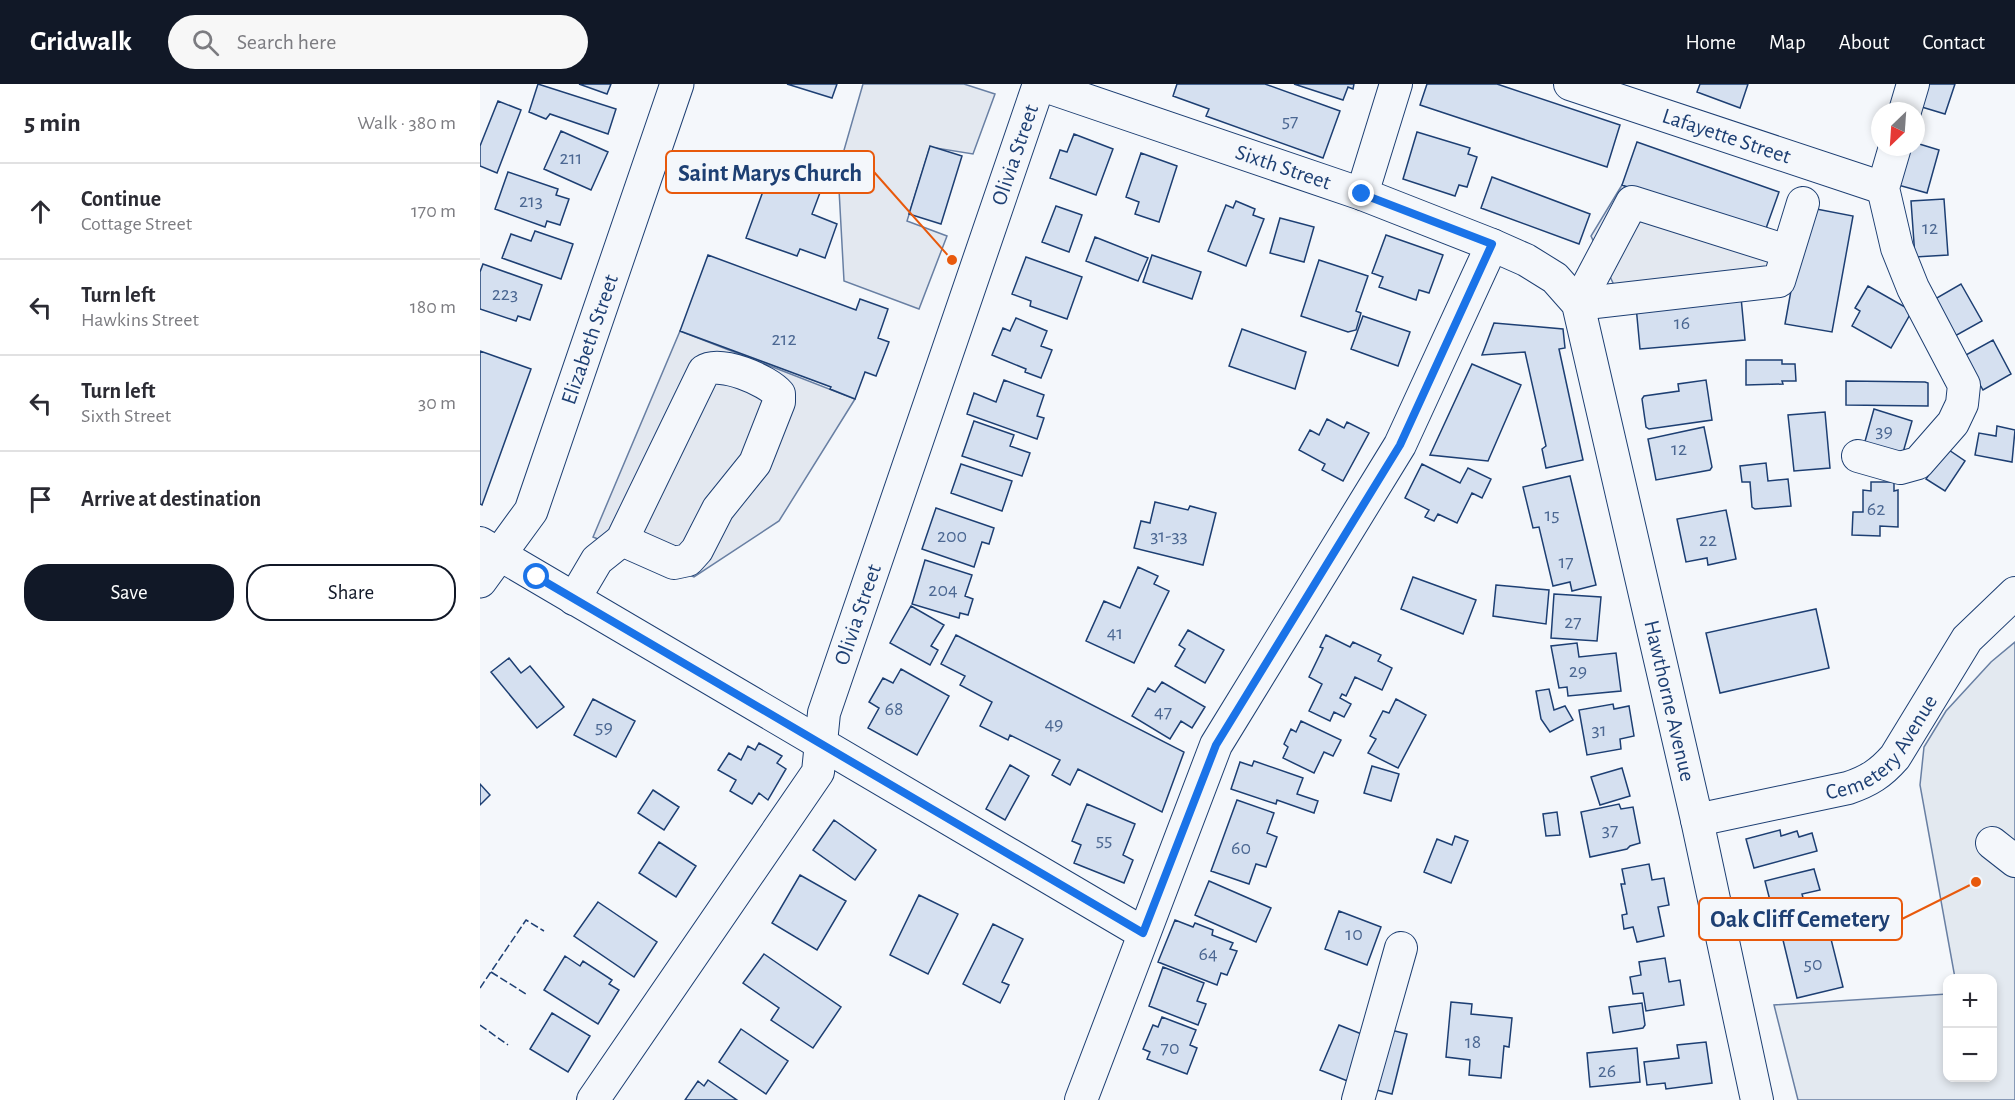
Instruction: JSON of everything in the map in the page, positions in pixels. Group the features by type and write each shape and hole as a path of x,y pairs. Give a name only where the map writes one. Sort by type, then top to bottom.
{"main road":[{"name":"Elizabeth Street","path":"480,581 490,549 531,511 677,84"}],"street":[{"name":"Sixth Street","path":"1039,84 1362,194 1492,244 1526,260 1555,278 1578,304"},
{"name":"Olivia Street","path":"593,1100 818,772 824,713 1039,84"},
{"path":"1362,194 1396,84"},
{"name":"Lafayette Street","path":"1570,84 1883,188"},
{"path":"1908,102 1913,84"},
{"path":"1858,456 1900,468 1918,463 1953,423 1962,404 1964,385 1913,288 1897,248 1883,188 1892,156"},
{"path":"1578,304 1632,202 1787,251"},
{"path":"1578,304 1779,281 1803,202"},
{"path":"1081,1100 1216,745 1400,445 1492,244"},
{"name":"Hawthorne Avenue","path":"1578,304 1696,820 1757,1100"},
{"path":"574,599 597,560 622,540 704,370 720,365 772,385 779,394 779,402 755,463 718,509 698,549 688,560 674,563 622,540"},
{"path":"490,549 1143,933"},
{"name":"Cemetery Avenue","path":"1696,820 1848,788 1866,782 1883,771 1895,757 1967,639 2015,593"},
{"path":"1358,1100 1401,948"}],"shaded area":[{"path":"863,84 964,84 995,94 973,154 930,147 907,221 947,236 919,309 844,281 838,171"},
{"path":"1622,185 1786,238 1777,296 1621,300 1591,236"},
{"path":"680,331 855,399 779,521 694,577 593,537"},
{"path":"2015,642 2015,1100 1798,1100 1774,1005 1943,994 1943,1082 1997,1082 1997,974 1954,974 1920,785 1924,747 1946,711 1991,662"}],"building":[{"path":"538,84 616,109 608,134 550,114 546,119 529,112"},
{"path":"579,84 611,84 607,94"},
{"path":"787,84 837,84 832,98"},
{"path":"1177,84 1265,84 1340,111 1323,158 1206,116 1209,109 1173,96"},
{"path":"1294,84 1354,84 1353,89 1348,87 1343,100"},
{"path":"1427,84 1497,84 1620,125 1607,167 1420,105"},
{"path":"1700,84 1748,84 1740,108 1697,92"},
{"path":"1921,84 1955,84 1945,114 1925,108 1925,102 1916,102"},
{"path":"498,101 521,110 497,173 480,166 480,146"},
{"path":"561,131 608,152 591,190 544,169"},
{"path":"1417,132 1470,148 1468,154 1477,157 1467,187 1459,185 1455,196 1403,179"},
{"path":"1074,134 1113,149 1096,195 1050,178 1060,150 1067,152"},
{"path":"1637,142 1779,192 1764,234 1622,185"},
{"path":"930,146 962,156 941,224 909,214"},
{"path":"1925,146 1939,150 1927,193 1898,185 1906,156 1925,156"},
{"path":"1141,153 1177,166 1159,222 1135,214 1139,202 1126,197"},
{"path":"508,172 558,189 556,195 569,199 560,225 547,221 545,227 495,209"},
{"path":"770,172 821,190 812,214 837,224 825,258 800,249 797,256 746,238"},
{"path":"1492,177 1590,214 1579,244 1481,208"},
{"path":"1944,199 1948,255 1915,257 1911,201"},
{"path":"1236,201 1255,209 1253,215 1264,219 1246,266 1208,251 1226,205 1233,208"},
{"path":"1056,206 1082,215 1069,252 1042,242"},
{"path":"1806,207 1853,216 1832,332 1785,324"},
{"path":"1280,218 1314,227 1304,262 1270,253"},
{"path":"535,231 573,244 561,279 502,258 511,234 531,241"},
{"path":"1386,235 1443,255 1429,293 1419,290 1416,300 1379,287 1383,277 1372,273"},
{"path":"1095,237 1148,258 1138,281 1086,261"},
{"path":"708,255 856,310 860,299 888,309 878,338 889,342 876,376 865,372 855,399 830,389 831,387 680,331"},
{"path":"1152,255 1201,272 1192,299 1143,282"},
{"path":"1026,257 1082,277 1067,319 1030,306 1031,301 1012,294"},
{"path":"1319,260 1368,276 1356,311 1361,313 1356,330 1348,332 1301,316"},
{"path":"483,264 542,285 530,320 518,316 516,321 480,309 480,272"},
{"path":"1961,284 1982,321 1955,336 1935,299"},
{"path":"1868,286 1912,311 1891,348 1852,326 1860,311 1855,308"},
{"path":"1741,297 1745,340 1640,349 1636,306"},
{"path":"1363,316 1410,332 1398,366 1351,349"},
{"path":"1016,318 1047,331 1041,346 1052,350 1041,378 992,355 1003,328 1010,331"},
{"path":"1494,323 1563,329 1565,348 1559,349 1583,460 1546,468 1542,449 1546,446 1525,352 1482,355"},
{"path":"1242,329 1306,352 1295,389 1229,366"},
{"path":"1993,340 2011,374 1983,390 1964,356"},
{"path":"480,351 531,369 482,505 480,504"},
{"path":"1746,360 1782,360 1782,364 1795,364 1796,381 1782,381 1783,384 1746,385"},
{"path":"1472,364 1521,385 1488,461 1430,455"},
{"path":"1004,380 1044,395 1037,416 1044,418 1037,439 967,414 974,393 996,402"},
{"path":"1706,380 1712,420 1649,429 1646,427 1642,399 1644,396 1679,391 1678,384"},
{"path":"1846,381 1925,382 1928,383 1928,406 1846,405"},
{"path":"1874,409 1912,421 1902,456 1864,445"},
{"path":"1825,412 1830,468 1794,471 1788,415"},
{"path":"1327,419 1344,428 1347,422 1369,433 1343,481 1322,470 1325,464 1299,450 1310,430 1319,435"},
{"path":"974,421 1014,435 1010,446 1030,453 1022,476 962,456"},
{"path":"1997,426 2015,430 2012,462 1975,455 1979,433 1996,436"},
{"path":"1704,427 1712,467 1710,470 1656,480 1648,439"},
{"path":"1946,448 1965,461 1945,491 1926,479"},
{"path":"1766,463 1768,481 1788,479 1791,506 1755,509 1752,507 1750,482 1742,482 1740,466"},
{"path":"961,464 1012,481 1002,511 951,493"},
{"path":"1422,464 1460,483 1468,468 1491,479 1482,498 1472,493 1457,523 1438,514 1434,521 1425,517 1429,510 1405,498"},
{"path":"1570,476 1596,585 1572,591 1570,582 1553,586 1539,527 1533,528 1523,487"},
{"path":"1871,482 1894,482 1894,491 1898,490 1898,527 1880,526 1880,536 1852,535 1853,512 1863,512 1863,490 1871,491"},
{"path":"1155,502 1188,510 1190,506 1216,513 1203,565 1134,548 1141,521 1150,523"},
{"path":"936,508 994,528 989,544 982,542 974,567 922,549"},
{"path":"1726,510 1736,559 1708,565 1707,558 1686,562 1677,519"},
{"path":"925,560 972,575 965,596 973,599 968,615 960,613 959,618 912,604"},
{"path":"1138,567 1158,576 1154,584 1169,591 1134,663 1086,641 1104,601 1120,608"},
{"path":"1413,577 1476,600 1463,634 1401,609"},
{"path":"1496,585 1549,590 1546,624 1493,616"},
{"path":"1554,594 1601,597 1597,641 1551,638"},
{"path":"911,606 944,625 931,646 938,650 930,665 890,643"},
{"path":"1816,609 1829,668 1720,693 1706,633"},
{"path":"1188,630 1224,650 1205,683 1175,666 1185,649 1179,645"},
{"path":"956,635 1184,752 1162,812 1078,769 1070,785 1052,775 1060,760 1010,735 1008,740 980,726 992,702 960,685 965,676 941,664"},
{"path":"1326,635 1350,647 1353,642 1381,655 1378,661 1392,668 1382,690 1355,677 1346,696 1342,694 1340,698 1351,704 1344,717 1334,712 1330,721 1309,711 1322,684 1309,677 1323,648 1320,647"},
{"path":"1577,643 1579,657 1616,653 1621,691 1568,696 1567,687 1559,688 1551,646"},
{"path":"509,658 521,673 530,666 564,707 537,728 491,672"},
{"path":"901,669 949,696 917,755 868,728 879,708 869,702 883,678 893,683"},
{"path":"1162,682 1205,707 1192,728 1181,721 1170,739 1132,716 1148,688 1155,692"},
{"path":"1549,689 1554,710 1565,706 1573,720 1550,732 1541,719 1536,691"},
{"path":"593,699 635,721 616,757 574,735"},
{"path":"1396,699 1426,715 1398,768 1368,753 1376,739 1370,736 1383,711 1389,713"},
{"path":"1613,704 1614,709 1629,706 1634,736 1620,739 1621,749 1587,755 1579,710"},
{"path":"1301,721 1341,740 1333,756 1324,752 1314,773 1283,758 1288,747 1284,744 1291,729 1296,732"},
{"path":"759,743 782,756 777,763 786,769 768,800 759,793 752,804 730,791 736,780 718,770 729,753 741,760 748,746 755,750"},
{"path":"1254,761 1303,778 1297,794 1318,801 1314,813 1277,800 1276,804 1231,789 1240,762 1252,766"},
{"path":"1010,765 1029,776 1005,820 986,809"},
{"path":"1372,766 1399,774 1391,801 1364,793"},
{"path":"1622,768 1630,796 1600,805 1591,777"},
{"path":"480,784 490,795 480,805"},
{"path":"653,790 679,807 664,830 638,813"},
{"path":"1237,800 1274,813 1267,833 1277,837 1266,867 1256,864 1249,884 1211,871"},
{"path":"1087,804 1135,824 1123,855 1133,860 1124,883 1074,863 1081,845 1072,841"},
{"path":"1619,804 1621,809 1633,807 1640,843 1627,849 1590,857 1581,812"},
{"path":"1557,812 1560,835 1546,836 1543,814"},
{"path":"834,820 876,850 855,880 813,850"},
{"path":"1780,830 1781,836 1797,831 1799,837 1812,833 1817,851 1754,868 1746,839"},
{"path":"1455,836 1468,841 1451,883 1424,872 1437,839 1452,845"},
{"path":"659,842 696,866 676,897 639,873"},
{"path":"1649,864 1652,880 1664,878 1669,905 1658,907 1664,936 1637,942 1633,927 1624,929 1622,915 1627,914 1621,884 1625,884 1622,869"},
{"path":"1814,869 1820,890 1802,894 1808,916 1776,924 1765,881"},
{"path":"800,875 846,901 817,950 772,923"},
{"path":"1209,881 1271,908 1256,942 1195,915"},
{"path":"919,895 958,914 928,974 890,955"},
{"path":"598,902 657,942 634,977 574,936"},
{"path":"1339,911 1381,927 1367,965 1325,949"},
{"path":"1175,920 1193,927 1195,923 1213,930 1212,935 1233,943 1230,949 1237,951 1227,975 1221,973 1217,985 1158,962"},
{"path":"993,924 1023,939 1002,982 1009,985 1000,1003 963,984"},
{"path":"1829,931 1843,987 1797,998 1783,940"},
{"path":"764,954 841,1007 813,1048 771,1020 779,1008 743,983"},
{"path":"565,956 580,966 583,961 612,980 609,984 619,990 598,1024 544,990"},
{"path":"1665,958 1669,982 1680,980 1684,1005 1646,1011 1643,993 1633,994 1630,977 1641,975 1639,962"},
{"path":"1163,967 1204,983 1197,1001 1206,1004 1198,1025 1149,1006"},
{"path":"1451,1002 1472,1004 1471,1014 1512,1018 1509,1047 1504,1046 1501,1078 1469,1075 1470,1060 1446,1057"},
{"path":"1642,1003 1645,1025 1643,1028 1613,1033 1609,1007"},
{"path":"552,1013 590,1036 568,1072 530,1049"},
{"path":"1162,1017 1196,1030 1190,1045 1197,1048 1187,1074 1147,1059 1150,1052 1143,1049 1153,1025 1158,1027"},
{"path":"1339,1025 1369,1037 1350,1082 1320,1070"},
{"path":"1379,1027 1407,1034 1392,1094 1369,1088"},
{"path":"741,1029 788,1061 766,1094 719,1062"},
{"path":"1706,1042 1712,1083 1666,1089 1665,1083 1647,1085 1644,1062 1679,1058 1677,1045"},
{"path":"1637,1048 1640,1082 1590,1087 1587,1053"},
{"path":"708,1080 737,1100 685,1100 698,1081 704,1086"}],"fence":[{"path":"480,988 526,920 544,931"},
{"path":"491,972 526,994"},
{"path":"480,1025 508,1045"}],"place":[{"name":"Saint Marys Church","path":"952,260"},
{"name":"Oak Cliff Cemetery","path":"1976,882"}],"route":[{"path":"537,577 1143,933 1216,745 1400,445 1492,244 1362,194"}]}
